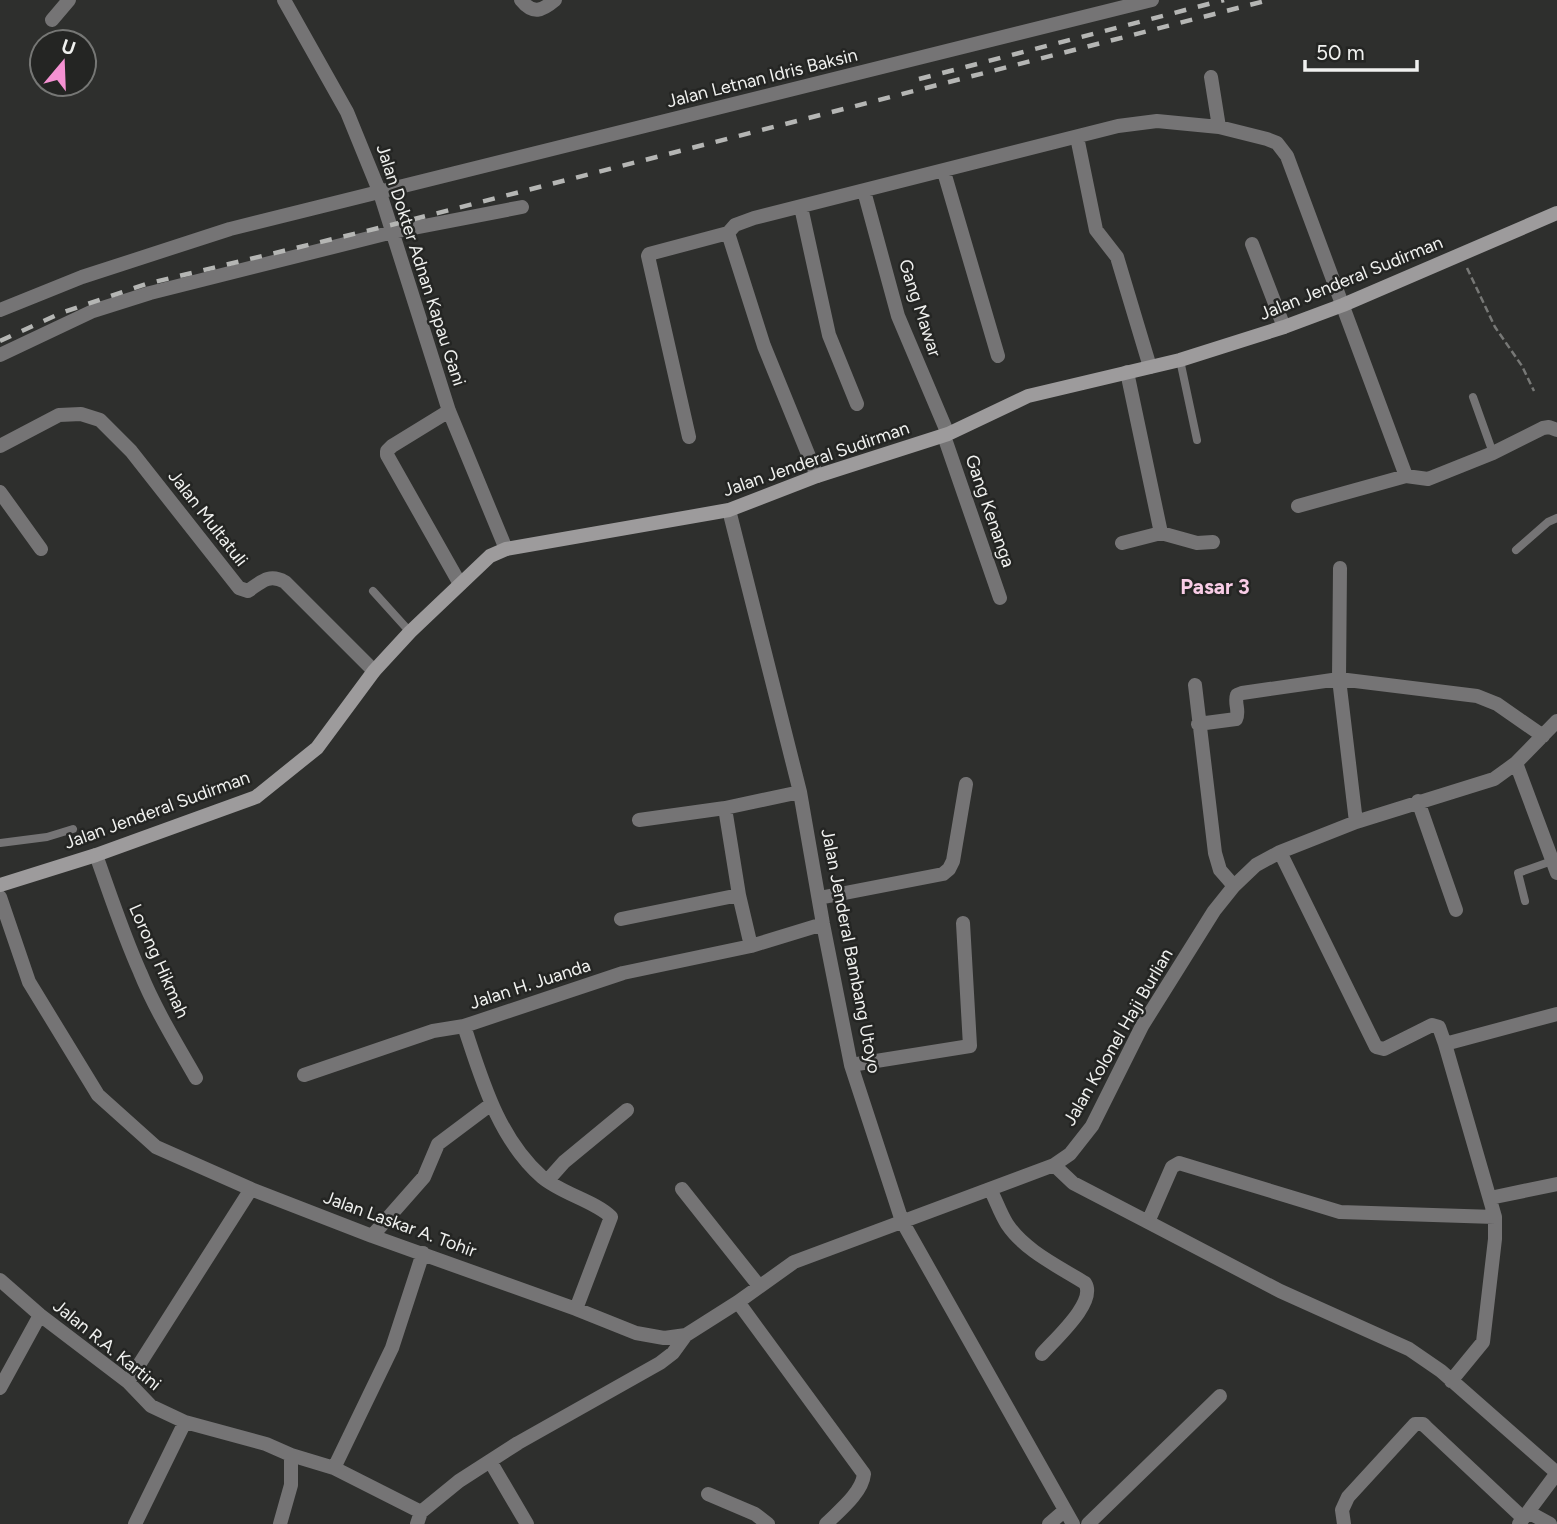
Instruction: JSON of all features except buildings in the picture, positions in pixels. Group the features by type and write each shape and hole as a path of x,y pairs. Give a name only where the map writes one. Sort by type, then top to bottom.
{"main road":[{"name":"Jalan Jenderal Sudirman","path":"0,885 96,855 256,797 317,748 374,671 410,632 490,556 506,549 729,510 817,476 946,435 1028,396 1180,360 1284,327 1343,305 1557,214"}],"street":[{"path":"52,20 69,0"},
{"name":"Jalan Dokter Adnan Kapau Gani","path":"284,0 347,112 380,193 449,411 506,549"},
{"path":"521,0 528,9 536,10 547,7 555,0"},
{"name":"Jalan Letnan Idris Baksin","path":"0,310 82,277 230,229 1152,0"},
{"path":"1211,77 1219,127"},
{"path":"689,437 649,254 728,233 735,225 745,221 1118,126 1157,121 1219,127 1267,139 1282,147 1406,476"},
{"path":"1077,137 1096,230 1117,257 1150,367"},
{"path":"944,172 998,356"},
{"name":"Gang Mawar","path":"864,191 898,316 946,435"},
{"path":"0,355 93,311 150,293 393,232 522,207"},
{"path":"801,207 828,335 857,404"},
{"path":"728,233 764,346 817,476"},
{"path":"1252,244 1284,327"},
{"path":"1127,372 1161,533"},
{"path":"449,411 391,446 387,455 460,584"},
{"name":"Jalan Multatuli","path":"0,446 60,415 81,414 100,420 131,450 239,588 248,591 267,578 277,577 374,671"},
{"path":"1298,506 1406,476 1428,480 1493,453 1543,428 1557,430"},
{"name":"Gang Kenanga","path":"946,435 1000,598"},
{"path":"0,492 41,549"},
{"name":"Jalan Jenderal Bambang Utoyo","path":"729,510 800,792 851,1065 902,1221 1073,1524"},
{"path":"1122,543 1161,533 1197,543 1213,542"},
{"path":"1340,568 1339,678 1356,822"},
{"path":"1198,724 1236,719 1236,699 1237,695 1242,693 1339,678 1488,699 1543,736"},
{"path":"1195,685 1215,853 1220,870 1234,886"},
{"name":"Jalan Kolonel Haji Burlian","path":"902,1221 1054,1165 1070,1154 1092,1126 1142,1026 1214,911 1256,865 1280,852 1356,822 1494,779 1516,763 1557,721"},
{"path":"1516,763 1555,867"},
{"path":"819,898 943,874 953,861 966,784"},
{"path":"639,820 725,808 800,792"},
{"path":"1418,802 1456,910"},
{"path":"725,808 739,895 751,946"},
{"path":"1280,852 1376,1047 1384,1049 1432,1025 1439,1027 1445,1044 1495,1217 1495,1239 1483,1342 1451,1381"},
{"name":"Lorong Hikmah","path":"96,855 118,920 141,974 168,1030 196,1078"},
{"path":"621,919 739,895"},
{"name":"Jalan Laskar A. Tohir","path":"0,897 29,982 98,1095 156,1147 251,1189 372,1236 636,1333 664,1338 686,1335"},
{"path":"851,1065 970,1046 963,923"},
{"name":"Jalan H. Juanda","path":"576,1309 611,1217 548,1180 528,1160 490,1105 464,1026 623,974 751,946 823,924"},
{"path":"1445,1044 1557,1014"},
{"path":"304,1075 433,1031 464,1026"},
{"path":"372,1236 424,1177 438,1144 490,1105"},
{"path":"548,1180 564,1162 627,1110"},
{"path":"1148,1222 1172,1167 1179,1163 1340,1212 1495,1217"},
{"path":"1054,1165 1073,1184 1280,1291 1409,1349 1451,1381 1557,1473 1523,1518"},
{"path":"1490,1198 1557,1184"},
{"path":"128,1382 251,1189"},
{"path":"682,1189 759,1286"},
{"path":"990,1189 1007,1224 1019,1238 1037,1254 1085,1283 1089,1289 1082,1308 1042,1354"},
{"path":"419,1518 459,1481 518,1443 660,1363 673,1353 686,1335 794,1262 902,1221"},
{"path":"334,1468 392,1348 423,1253"},
{"name":"Jalan R.A. Kartini","path":"0,1280 40,1315 128,1382 151,1406 185,1422 266,1444 334,1468 419,1518"},
{"path":"738,1302 864,1474 857,1490 826,1524"},
{"path":"0,1388 40,1315"},
{"path":"1087,1524 1220,1395"},
{"path":"135,1524 185,1422"},
{"path":"1345,1524 1342,1510 1348,1497 1415,1424 1419,1423 1523,1518 1549,1524"},
{"path":"280,1524 290,1485 291,1455"},
{"path":"490,1461 527,1524"},
{"path":"708,1494 755,1514 768,1524"},
{"path":"1049,1524 1064,1511"}],"lane":[{"path":"1180,360 1197,440"},
{"path":"1473,397 1493,453"},
{"path":"1516,550 1548,522 1557,518"},
{"path":"373,591 410,632"},
{"path":"0,843 47,837 73,829"},
{"path":"1525,901 1518,873 1555,867"}],"path":[{"path":"1461,255 1495,327 1522,366 1534,391"}],"railway":[{"path":"919,79 1224,0"},
{"path":"0,341 61,313 146,284 391,225 1269,0"}],"district":[{"name":"Pasar 3","path":"1215,587"}]}
